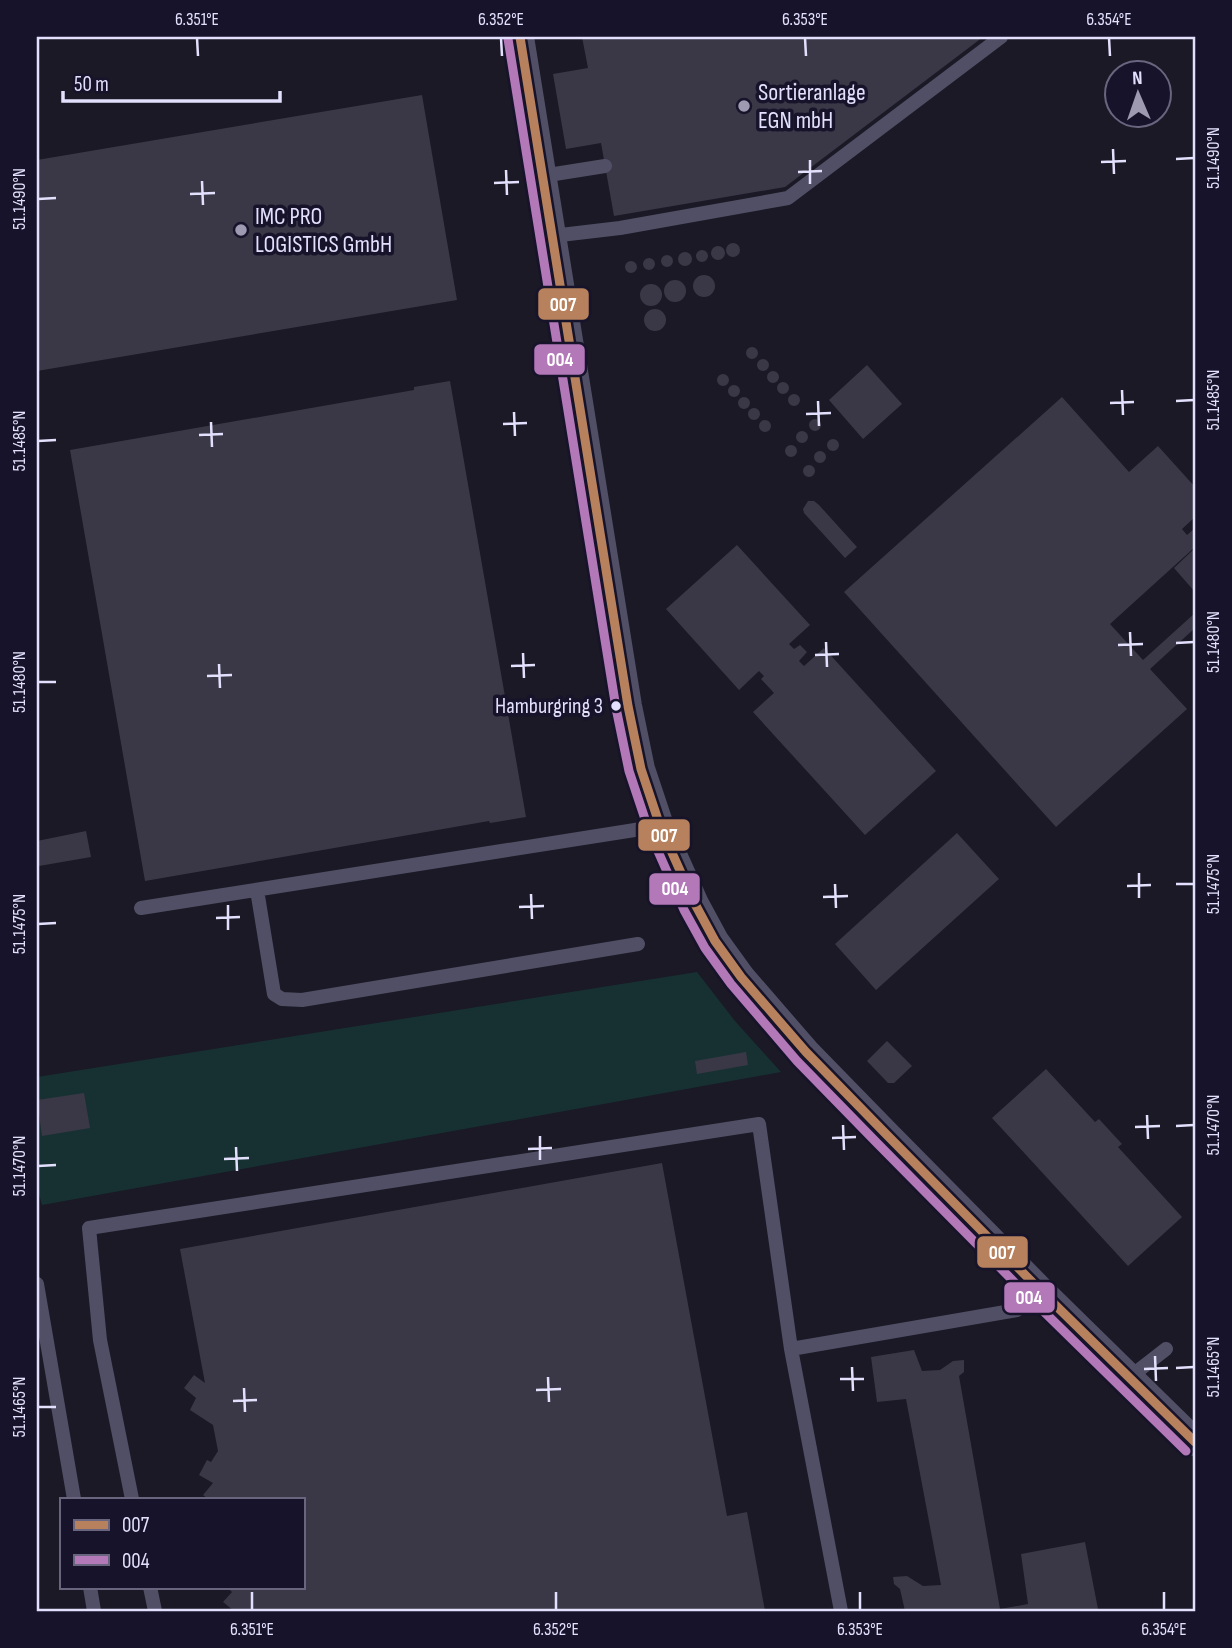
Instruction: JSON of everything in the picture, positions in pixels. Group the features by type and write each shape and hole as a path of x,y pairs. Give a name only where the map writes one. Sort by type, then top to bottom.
{"street":[{"path":"520,37 628,706 641,769 660,826 695,904 715,941 741,977 806,1052 1040,1290 1195,1442"}],"lane":[{"path":"552,236 620,228 788,198 1001,37"},
{"path":"542,176 605,166"},
{"path":"141,908 660,826"},
{"path":"257,890 274,994 282,999 302,1000 638,944"},
{"path":"132,1498 100,1340 89,1228 759,1124 791,1349 841,1611"},
{"path":"37,1284 74,1498"},
{"path":"791,1349 1017,1310 1040,1290"},
{"path":"1130,1377 1166,1349"},
{"path":"90,1588 94,1611"},
{"path":"150,1588 155,1611"}],"green space":[{"path":"697,972 735,1021 781,1072 42,1205 37,1187 37,1077"}],"building":[{"name":"Sortieranlage EGN mbH","path":"582,37 983,37 785,187 614,216 601,143 566,149 553,74 588,68"},
{"name":"IMC PRO LOGISTICS GmbH","path":"422,95 457,300 37,371 37,160"},
{"path":"733,243 738,245 738,255 733,257 728,255 726,250 728,245"},
{"path":"718,246 723,248 723,258 718,260 713,258 711,253 713,248"},
{"path":"697,251 707,251 707,261 697,261"},
{"path":"685,252 690,254 690,264 685,266 680,264 678,259 680,254"},
{"path":"662,256 672,256 672,266 662,266"},
{"path":"644,259 654,259 654,269 644,269"},
{"path":"626,262 636,262 636,272 626,272"},
{"path":"704,275 712,278 715,286 712,294 704,297 696,294 693,286 696,278"},
{"path":"675,280 683,283 686,291 683,299 675,302 667,299 664,291 667,283"},
{"path":"651,284 659,287 662,295 659,303 651,306 643,303 640,295 643,287"},
{"path":"655,309 663,312 666,320 663,328 655,331 647,328 644,320 647,312"},
{"path":"747,348 757,348 757,358 747,358"},
{"path":"758,360 768,360 768,370 758,370"},
{"path":"867,365 902,404 863,439 829,400"},
{"path":"768,372 778,372 778,382 768,382"},
{"path":"718,375 728,375 728,385 718,385"},
{"path":"450,381 526,817 489,821 145,881 70,450 414,390 414,387"},
{"path":"778,383 788,383 788,393 778,393"},
{"path":"729,386 739,386 739,396 729,396"},
{"path":"789,395 799,395 799,405 789,405"},
{"path":"1062,397 1129,472 1158,446 1195,487 1195,517 1182,529 1187,535 1195,528 1195,547 1110,624 1143,660 1195,613 1195,628 1150,669 1187,709 1056,827 844,592"},
{"path":"739,398 749,398 749,408 739,408"},
{"path":"749,409 759,409 759,419 749,419"},
{"path":"810,420 820,420 820,430 810,430"},
{"path":"760,421 770,421 770,431 760,431"},
{"path":"797,432 807,432 807,442 797,442"},
{"path":"828,440 838,440 838,450 828,450"},
{"path":"786,446 796,446 796,456 786,456"},
{"path":"815,452 825,452 825,462 815,462"},
{"path":"804,466 814,466 814,476 804,476"},
{"path":"808,501 819,505 857,547 845,558 804,513 803,509"},
{"path":"737,545 810,625 789,644 794,649 800,645 807,652 799,661 804,666 824,648 936,771 865,835 753,712 774,693 761,679 764,676 759,671 739,690 666,609"},
{"path":"1195,548 1195,592 1174,568"},
{"path":"86,831 91,857 39,866 37,841"},
{"path":"957,833 999,879 876,990 835,944"},
{"path":"887,1041 912,1066 894,1083 888,1083 867,1061"},
{"path":"746,1052 748,1065 697,1074 695,1061"},
{"path":"1046,1069 1095,1122 1099,1119 1122,1144 1118,1147 1182,1217 1128,1266 992,1118"},
{"path":"84,1093 90,1128 42,1136 37,1100"},
{"path":"662,1163 727,1516 747,1512 765,1611 234,1611 223,1602 232,1592 228,1588 304,1588 304,1498 207,1498 203,1495 213,1483 199,1475 207,1460 211,1462 218,1451 213,1425 190,1410 196,1398 184,1388 194,1375 205,1383 180,1249"},
{"path":"914,1350 922,1371 940,1370 953,1361 964,1360 964,1372 959,1376 1000,1609 1028,1604 1021,1554 1085,1542 1098,1609 905,1611 900,1589 894,1584 893,1577 907,1576 923,1586 941,1585 906,1399 877,1402 871,1357"}],"transit line":[{"name":"007","path":"520,37 628,706 641,769 660,826 695,904 715,941 741,977 806,1052 1040,1290 1195,1442"},
{"name":"004","path":"508,39 616,708 629,771 649,831 684,910 705,948 731,984 797,1061 1031,1299 1186,1451"}],"place":[{"name":"Sortieranlage EGN mbH","path":"744,106"},
{"name":"IMC PRO LOGISTICS GmbH","path":"241,230"},
{"name":"Hamburgring 3","path":"616,706"}]}
